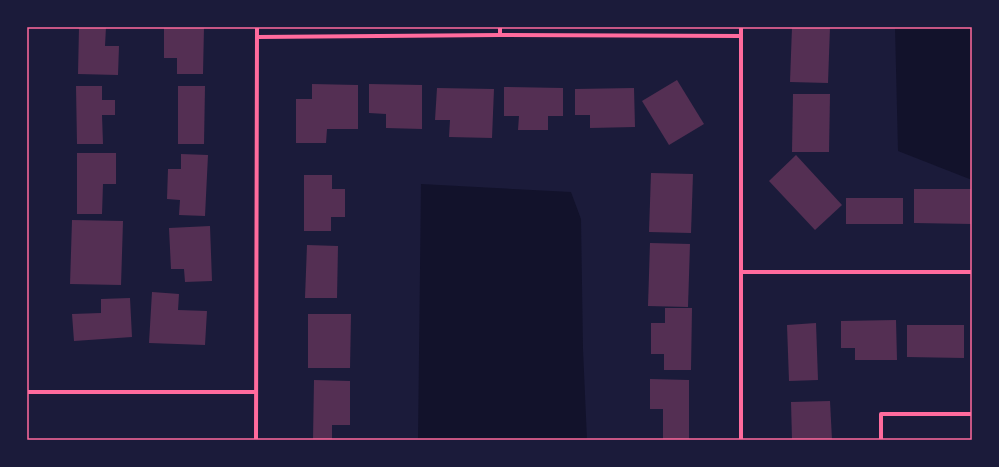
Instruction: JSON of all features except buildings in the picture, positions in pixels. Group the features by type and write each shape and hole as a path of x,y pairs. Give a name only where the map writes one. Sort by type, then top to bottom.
{"street":[{"path":"256,440 257,27"},
{"path":"500,27 500,35"},
{"path":"741,27 741,440"},
{"path":"257,37 500,35 741,36"},
{"path":"741,272 972,272"},
{"path":"27,392 255,392"},
{"path":"881,440 881,414 972,414"}],"shaded area":[{"path":"895,27 972,27 972,180 898,151"},
{"path":"421,184 571,192 581,219 583,349 587,440 418,440"}]}
